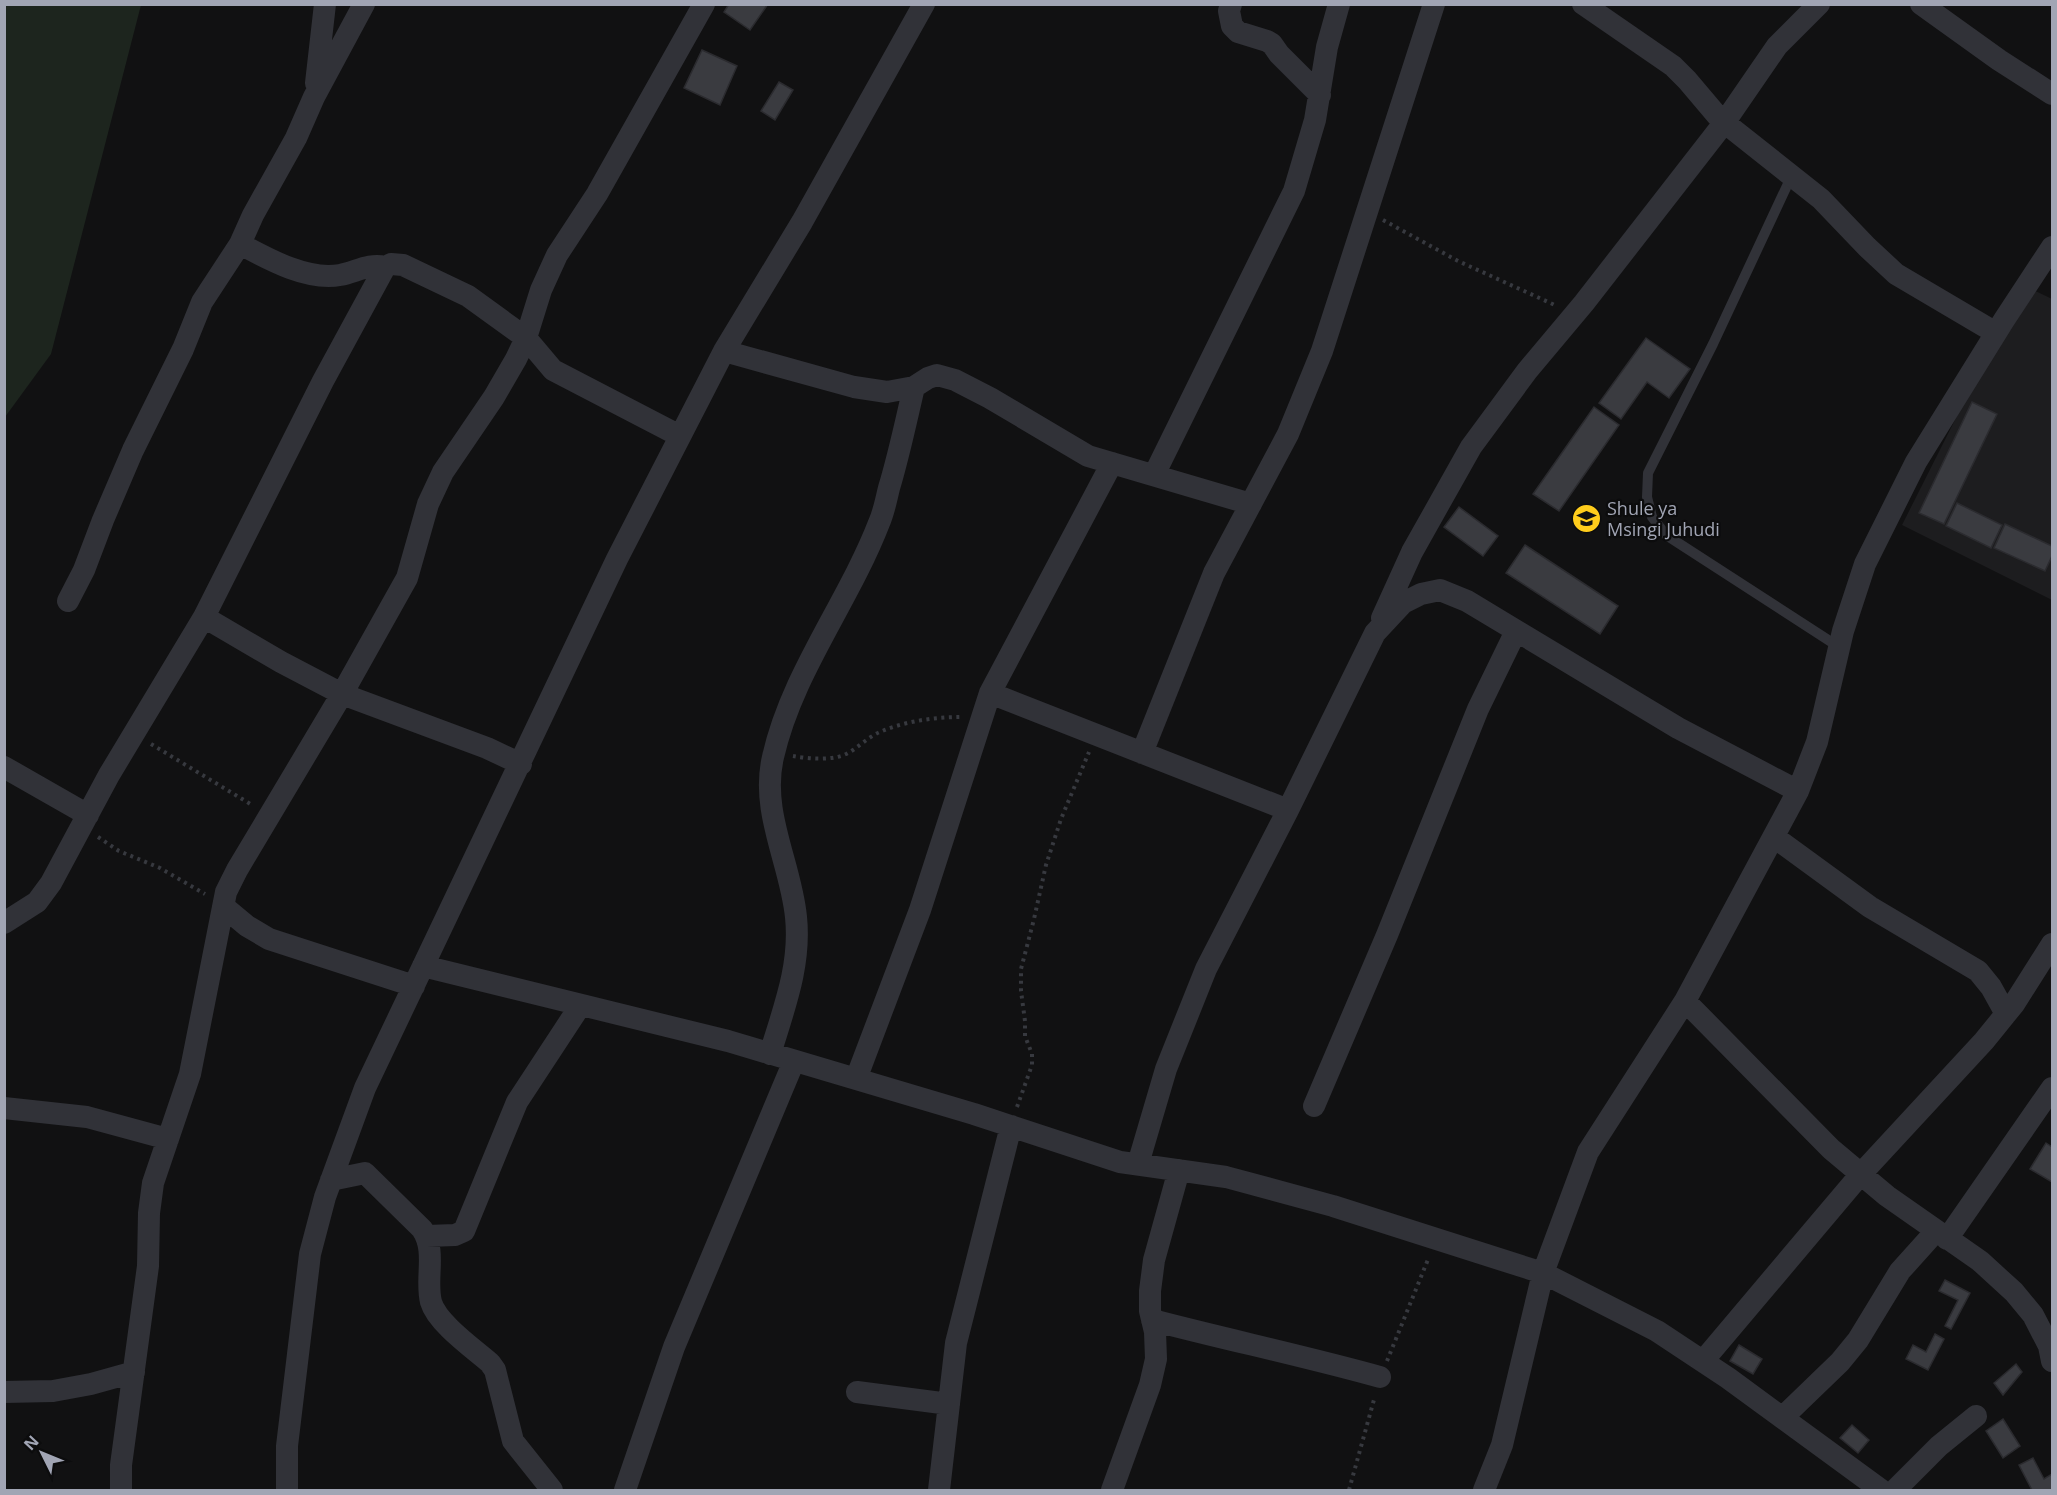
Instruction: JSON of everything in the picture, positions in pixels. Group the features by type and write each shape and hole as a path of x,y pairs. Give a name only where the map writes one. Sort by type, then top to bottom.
{"street":[{"path":"314,97 325,4"},
{"path":"68,601 84,570 102,520 183,349 202,302 240,244 364,4"},
{"path":"121,1491 120,1465 148,1266 150,1200 153,1183 190,1074 226,892 407,578 428,504 442,472 494,397 516,360 526,338 541,290 557,255 597,194 704,4"},
{"path":"287,1491 287,1446 310,1254 331,1180 365,1088 617,559 680,436 724,351 802,222 924,4"},
{"path":"1232,4 1229,11 1232,26 1238,32 1272,44 1320,95"},
{"path":"1154,475 1294,191 1315,120 1327,47 1339,4"},
{"path":"1142,753 1214,573 1288,434 1322,351 1434,4"},
{"path":"1584,4 1673,66 1724,123 1821,199 1896,274 1996,333"},
{"path":"1138,1164 1166,1069 1206,969 1288,810 1412,552 1470,447 1527,371 1573,316 1724,123 1777,46 1819,4"},
{"path":"1921,4 1999,60 2052,94"},
{"path":"240,244 276,263 323,275 339,275 373,265 385,267 397,263 432,278 468,296 526,338 553,370 565,378 680,436"},
{"path":"1484,1491 1502,1445 1543,1274 1588,1152 1685,1001 1798,791 1817,742 1839,647 1865,564 1916,462 2052,247"},
{"path":"4,923 37,902 44,894 109,776 204,617 322,381 385,267"},
{"path":"724,351 854,387 886,392 914,387 937,375 955,380 1088,456 1251,504"},
{"path":"770,1054 792,980 798,943 792,888 772,818 770,791 775,752 789,707 810,660 841,603 880,522 914,387"},
{"path":"856,1079 920,910 990,693 1112,463"},
{"path":"1375,633 1403,603 1420,594 1440,590 1467,601 1678,728 1798,791"},
{"path":"204,617 342,694 487,748 520,764"},
{"path":"1314,1106 1396,914 1478,709 1516,631"},
{"path":"990,693 1288,810"},
{"path":"4,767 86,819"},
{"path":"1774,837 1870,907 1978,971 1991,987 2006,1014"},
{"path":"223,906 247,926 268,939 419,976 580,1006 728,1041 1011,1126 1119,1162 1226,1177 1333,1206 1543,1274 1657,1330 1783,1418 1881,1491"},
{"path":"1702,1361 1860,1175 1947,1083 2006,1014 2052,944"},
{"path":"1685,1001 1831,1149 1860,1175 1980,1261 2014,1292 2033,1315 2049,1346 2052,1361"},
{"path":"427,1236 455,1235 464,1231 517,1102 580,1006"},
{"path":"625,1491 674,1347 794,1061"},
{"path":"1783,1418 1840,1362 1857,1340 1900,1271 1941,1235 2052,1088"},
{"path":"4,1108 87,1117 168,1139"},
{"path":"939,1491 956,1343 1011,1126"},
{"path":"1112,1491 1150,1385 1156,1359 1150,1291 1154,1260 1179,1170"},
{"path":"331,1180 365,1173 422,1228 430,1246 431,1296 436,1311 495,1370 513,1441 552,1491"},
{"path":"1152,1320 1380,1377"},
{"path":"4,1392 53,1391 91,1384 134,1372"},
{"path":"857,1392 949,1404"},
{"path":"1895,1491 1939,1446 1976,1416"}],"lane":[{"path":"1792,175 1713,344 1648,472 1647,496 1652,517 1666,535 1839,647"}],"path":[{"path":"1367,211 1458,261 1532,294 1573,316"},
{"path":"775,752 802,758 837,756 847,753 881,731 913,722 946,717 982,718"},
{"path":"135,734 269,815"},
{"path":"1011,1126 1032,1065 1032,1054 1025,1036 1021,969 1046,865 1061,819 1096,735"},
{"path":"86,819 107,844 168,873 223,906"}],"shaded area":[{"path":"5,4 141,5 51,354 5,417"},
{"path":"2023,285 2052,299 2052,600 1902,525"}],"building":[{"path":"729,4 768,4 750,30 724,12"},
{"path":"702,50 737,66 720,105 684,88"},
{"path":"779,82 793,90 775,120 761,111"},
{"path":"1646,338 1690,369 1669,398 1647,382 1621,419 1599,403"},
{"path":"1972,402 1997,414 1944,524 1919,513"},
{"path":"1594,407 1619,425 1559,511 1533,494"},
{"path":"1957,503 2002,525 1991,548 1946,526"},
{"path":"1459,507 1498,536 1483,556 1444,527"},
{"path":"2005,524 2052,546 2052,556 2045,571 1994,548"},
{"path":"1525,545 1618,606 1600,634 1506,573"},
{"path":"2046,1143 2052,1147 2052,1182 2030,1169"},
{"path":"1945,1280 1970,1293 1951,1329 1945,1326 1958,1300 1939,1291"},
{"path":"1935,1334 1944,1339 1928,1370 1906,1359 1913,1345 1926,1352"},
{"path":"1739,1345 1762,1359 1753,1374 1730,1361"},
{"path":"2016,1364 2022,1372 2003,1395 1994,1383"},
{"path":"2003,1419 2020,1446 2003,1458 1986,1431"},
{"path":"1852,1425 1869,1440 1858,1453 1840,1438"},
{"path":"2033,1458 2044,1479 2052,1474 2052,1490 2032,1490 2019,1465"}],"place":[{"name":"Shule ya Msingi Juhudi","path":"1586,518"}]}
